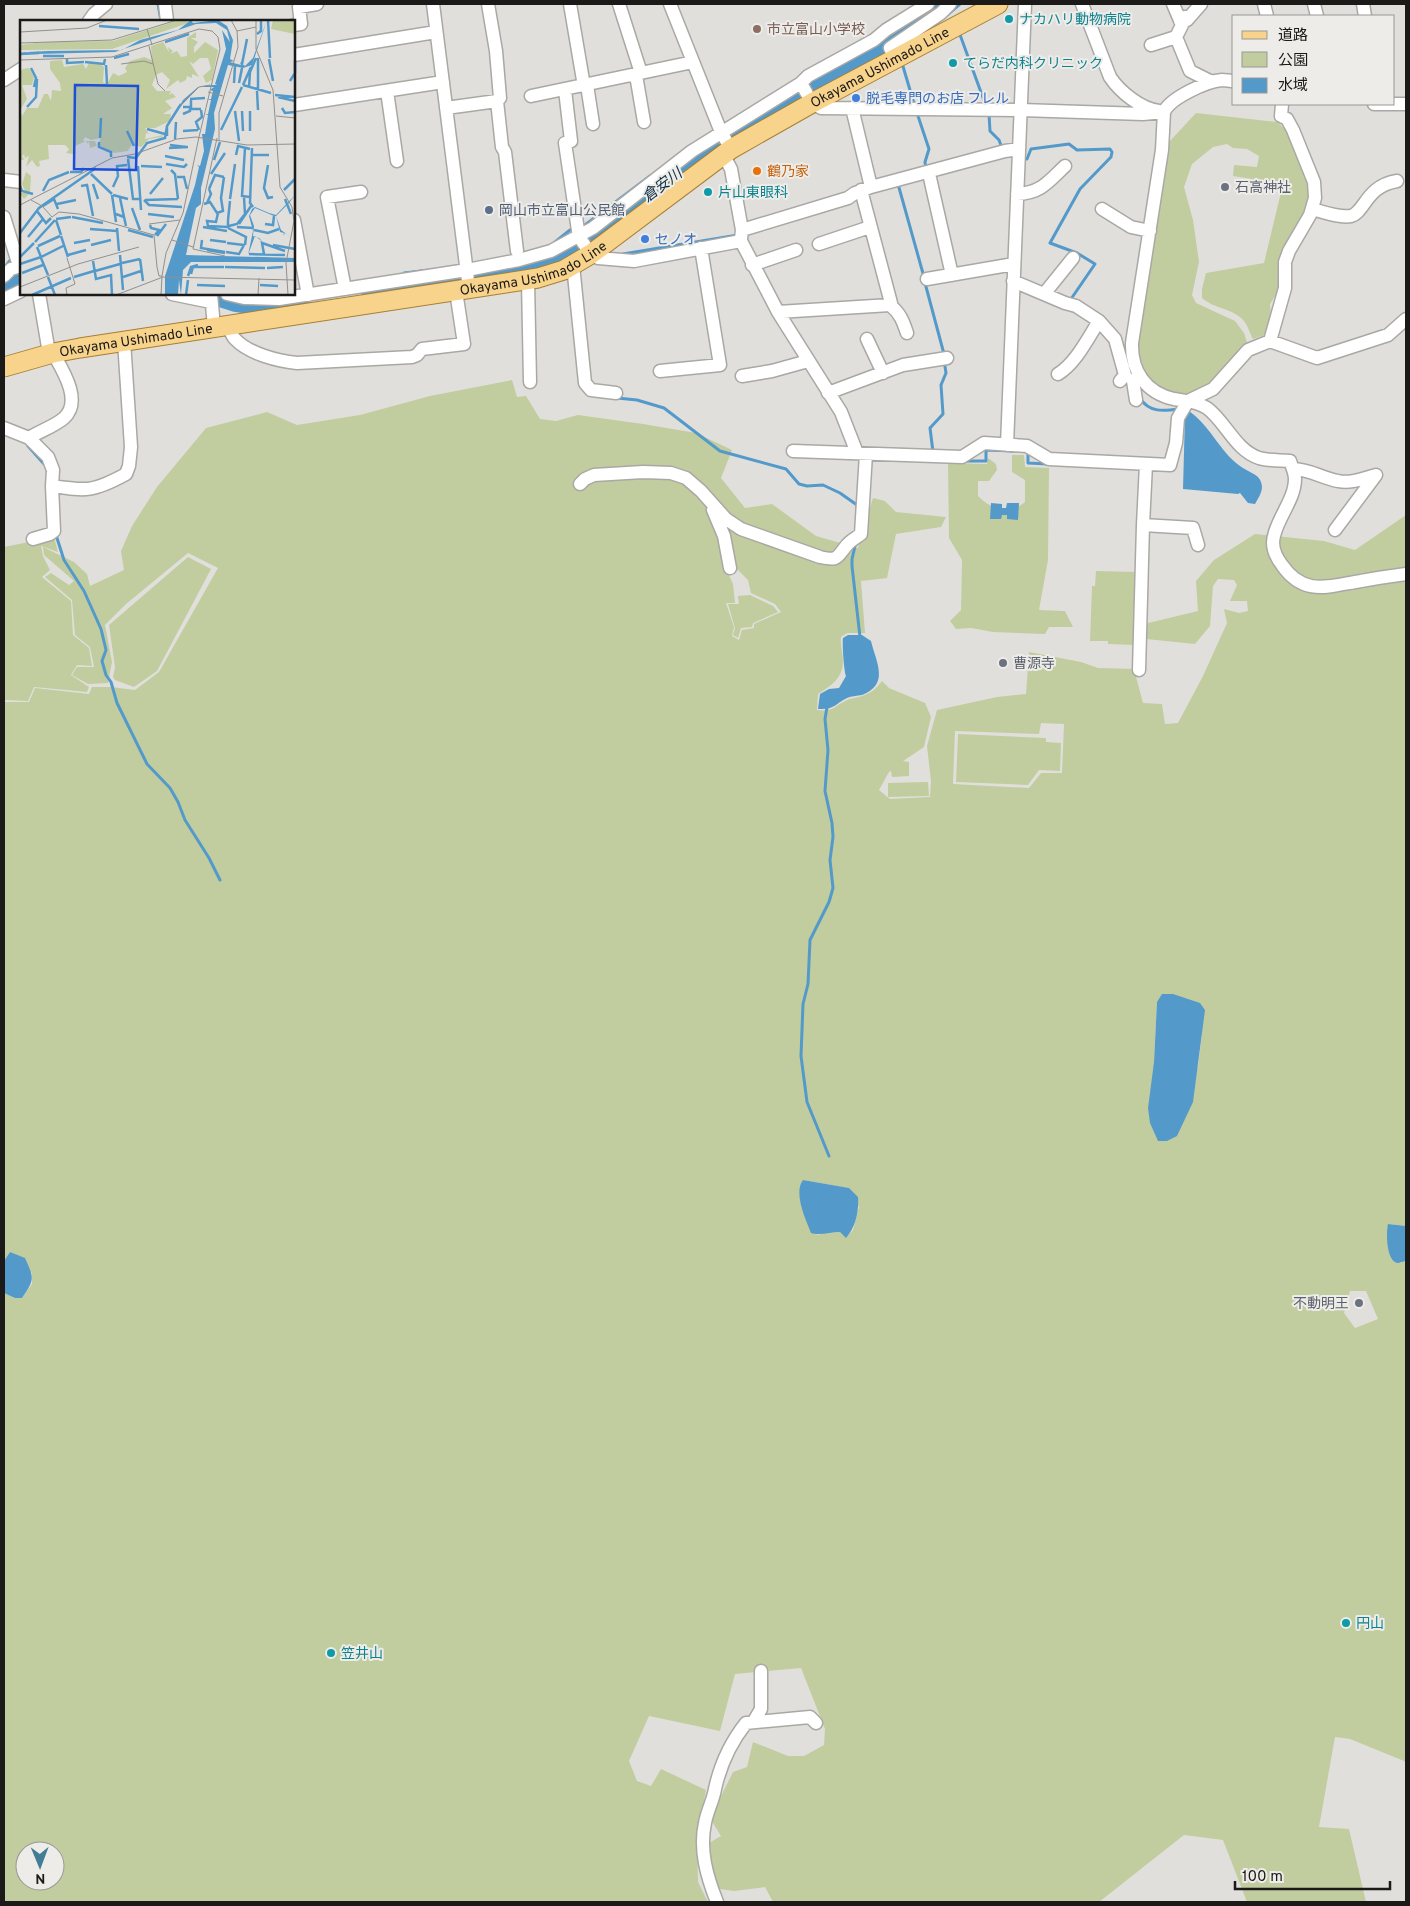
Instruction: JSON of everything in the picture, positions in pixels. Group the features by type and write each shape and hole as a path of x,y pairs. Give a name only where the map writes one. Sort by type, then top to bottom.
{"main road":[{"name":"Okayama Ushimado Line","path":"4,367 51,353 221,326 466,276 528,280 555,274 574,265 582,239 727,152 806,92 895,59 998,4"}],"street":[{"path":"90,20 106,4"},
{"path":"165,4 167,20"},
{"path":"295,25 301,24 299,7 317,4"},
{"path":"182,295 211,298 221,326 242,346 286,362 412,357 417,355 422,349 464,344 466,276 443,82 433,33 433,4"},
{"path":"488,4 498,72 500,98 497,101 502,147 505,152 517,251"},
{"path":"570,4 593,124"},
{"path":"618,4 638,74 644,122"},
{"path":"580,484 585,479 594,475 643,472 671,473 686,478 726,519 741,528 832,560 840,557 847,546 861,534 861,454 841,412 778,312 752,265 742,235 727,152 670,4"},
{"path":"806,92 808,76 874,40 886,30 928,4"},
{"path":"895,59 890,48 941,13 950,4"},
{"path":"1008,444 1016,194 1025,4"},
{"path":"1082,4 1110,77 1116,85 1150,109 1164,112"},
{"path":"1151,45 1176,37 1182,25 1182,20 1173,4"},
{"path":"1182,20 1187,20 1201,4"},
{"path":"295,55 433,33"},
{"path":"1176,37 1190,72 1212,82"},
{"path":"532,96 692,62"},
{"path":"4,80 20,71"},
{"path":"1232,81 1222,80 1201,86 1171,103 1164,112 1162,150 1132,343 1132,354 1139,375 1151,390 1166,397 1198,403 1211,412 1245,450 1260,458 1290,461 1295,477 1294,486 1273,538 1277,557 1292,577 1303,584 1329,588 1406,574"},
{"path":"295,106 443,82"},
{"path":"565,90 571,141 565,143 582,239 598,258 634,261 701,248 864,191 1003,151 1019,149"},
{"path":"387,91 397,161"},
{"path":"806,92 821,108 1021,110 1143,114 1164,112"},
{"path":"295,293 344,285 466,276 536,256 582,239 692,151 720,132 806,92"},
{"path":"446,108 497,101"},
{"path":"1270,341 1285,288 1285,262 1289,251 1310,215 1315,198 1314,182 1293,130 1288,119 1281,116 1282,105"},
{"path":"852,108 870,227 891,302 890,305"},
{"path":"1016,194 1030,194 1038,191 1066,166"},
{"path":"930,178 952,275"},
{"path":"4,180 20,182"},
{"path":"1312,209 1340,216 1349,216 1355,214 1368,196 1378,187 1386,183 1402,182"},
{"path":"344,285 327,197 360,192"},
{"path":"1102,209 1131,227 1150,230"},
{"path":"4,216 20,266 11,268 4,276"},
{"path":"295,225 307,291"},
{"path":"819,244 870,227"},
{"path":"660,371 720,365 701,248"},
{"path":"752,265 796,250"},
{"path":"1044,294 1073,258"},
{"path":"927,279 1014,264"},
{"path":"574,265 585,383 592,390 616,393"},
{"path":"528,280 530,382"},
{"path":"1013,281 1076,306 1099,321 1115,339 1125,375 1120,381"},
{"path":"4,299 20,291"},
{"path":"30,438 62,419 67,414 71,405 71,390 67,378 51,353 38,295"},
{"path":"231,295 264,299 286,295"},
{"path":"778,312 890,305 897,310 907,333"},
{"path":"793,451 962,456 984,443 1027,446 1049,460 1170,465 1176,443 1178,418 1188,401 1213,389 1248,350 1270,341 1317,358 1388,335 1406,319"},
{"path":"1058,374 1074,358 1099,321"},
{"path":"867,339 882,373"},
{"path":"52,486 89,490 106,485 126,474 129,466 131,446 124,341"},
{"path":"828,393 903,365 945,358"},
{"path":"742,376 772,371 808,361"},
{"path":"1136,400 1133,381 1139,375"},
{"path":"4,428 30,438 48,458 53,470 54,530 50,534 34,539"},
{"path":"1139,670 1146,464"},
{"path":"1293,469 1303,469 1338,481 1350,482 1376,475 1335,530"},
{"path":"711,503 724,536 730,568"},
{"path":"1143,526 1193,528 1198,544"},
{"path":"754,1721 761,1710 761,1671"},
{"path":"717,1902 708,1880 704,1860 704,1824 716,1784 731,1746 746,1723 810,1717 816,1723"}],"green space":[{"path":"1196,113 1277,122 1289,133 1306,178 1309,204 1279,290 1270,304 1272,326 1264,335 1253,339 1247,325 1240,317 1207,302 1202,298 1202,289 1206,273 1264,263 1282,188 1254,186 1252,179 1233,176 1234,165 1257,167 1259,156 1247,149 1233,148 1227,144 1213,147 1192,164 1184,187 1193,220 1199,262 1192,295 1196,303 1235,321 1244,333 1248,345 1211,384 1195,392 1178,394 1162,390 1145,377 1141,369 1136,347 1169,142"},
{"path":"512,380 517,397 526,396 540,419 556,421 578,415 643,424 696,433 732,450 721,478 745,508 772,504 816,536 858,548 873,498 885,501 896,512 946,517 941,527 896,534 887,578 861,581 865,633 847,633 841,637 843,661 839,677 832,685 818,694 817,710 827,710 849,699 870,693 882,681 889,688 925,703 931,717 924,747 903,761 909,762 909,776 892,777 891,771 889,772 879,790 890,799 930,797 931,781 927,746 937,710 997,697 1026,694 1029,652 1081,662 1098,668 1134,669 1143,703 1162,704 1165,724 1178,723 1203,676 1227,623 1224,609 1239,613 1248,611 1247,601 1230,601 1237,585 1234,580 1218,579 1213,586 1210,626 1195,644 1146,639 1144,624 1198,611 1196,581 1214,560 1255,534 1324,541 1355,550 1406,515 1406,1226 1388,1224 1398,1263 1406,1261 1406,1763 1350,1739 1335,1737 1319,1827 1349,1829 1366,1902 1247,1902 1223,1840 1184,1835 1099,1902 773,1902 765,1887 734,1891 720,1889 714,1878 709,1843 721,1836 710,1818 733,1772 747,1767 753,1742 788,1756 804,1756 824,1745 825,1729 801,1668 735,1674 720,1731 649,1716 629,1761 637,1781 651,1786 661,1769 706,1790 697,1837 698,1882 708,1902 4,1902 4,1293 15,1298 22,1298 32,1284 32,1273 10,1252 4,1261 4,702 29,702 35,688 89,694 92,687 135,690 159,672 218,568 188,553 126,604 105,625 112,662 108,683 88,684 72,675 77,667 94,667 90,647 75,635 72,600 45,577 51,573 69,585 74,581 44,555 43,547 74,562 87,574 90,586 124,570 121,551 132,526 157,487 206,428 267,412 297,425 360,415 430,396","holes":["738,570 748,580 751,593 775,604 781,612 754,624 754,628 742,630 739,640 732,636 734,627 726,603 735,603 733,584 728,573","1041,723 1064,724 1062,773 1041,773 1029,788 953,784 955,731 1039,734","1157,1002 1202,1034 1198,1067 1154,1062","803,1180 848,1188 859,1207 853,1230 846,1237 840,1232 817,1235","1350,1291 1366,1291 1378,1319 1355,1328 1344,1313"]},
{"path":"1012,455 1024,455 1025,467 1049,468 1048,560 1039,610 1065,611 1073,627 1049,627 1045,634 993,632 971,628 956,629 950,621 961,610 962,560 949,538 948,463 987,464 988,458 996,464 997,470 989,481 978,481 978,496 989,505 1007,510 1013,509 1025,502 1025,480 1012,472"},
{"path":"54,537 58,552 41,546 43,556 50,570 42,577 71,601 73,635 89,648 92,666 77,665 71,675 89,687 87,692 34,687 28,701 4,700 4,547"},
{"path":"188,557 211,569 157,671 134,687 115,680 113,677 115,667 109,625"},
{"path":"1096,571 1138,572 1135,645 1108,644 1108,641 1090,641 1092,586 1095,586"},
{"path":"750,595 773,606 778,612 753,623 752,627 741,628 738,638 733,635 735,628 728,604 739,604 738,596"},
{"path":"958,734 1046,738 1046,742 1061,743 1060,771 1039,770 1028,785 956,782"},
{"path":"928,782 929,796 888,797 888,783"}],"water":[{"path":"1187,410 1202,422 1233,460 1260,479 1261,491 1255,504 1248,503 1240,493 1183,489 1185,414"},
{"path":"991,503 1002,504 1002,508 1006,508 1007,503 1019,503 1018,520 1007,519 1007,515 1002,515 1001,519 990,519"},
{"path":"848,635 862,635 871,641 879,672 876,685 862,695 849,697 831,708 818,709 820,694 829,689 839,688 846,676 843,638"},
{"path":"1162,994 1173,994 1200,1003 1205,1010 1193,1102 1177,1136 1167,1141 1158,1141 1150,1123 1148,1108 1154,1062 1157,1002"},
{"path":"803,1180 849,1188 858,1197 856,1219 846,1238 840,1232 811,1233 800,1199 800,1185"},
{"path":"1388,1224 1406,1226 1406,1261 1398,1263 1391,1258 1387,1240"},
{"path":"10,1252 25,1258 30,1270 31,1282 22,1298 15,1298 4,1293 4,1261"}],"waterway":[{"path":"158,4 161,20"},
{"name":"倉安川","path":"370,291 543,265 571,253 729,133 874,49 940,4"},
{"path":"947,15 960,4"},
{"path":"959,32 986,106"},
{"path":"902,63 915,107"},
{"path":"917,113 929,149 925,162 926,169"},
{"path":"989,114 990,131 999,140 1002,148"},
{"path":"1024,158 1027,159 1031,149 1069,144 1077,150 1110,149 1112,152 1111,157 1080,189 1050,243 1077,253 1095,264 1071,299"},
{"path":"585,225 650,176"},
{"path":"898,184 924,277"},
{"path":"555,242 574,229"},
{"path":"623,254 738,235"},
{"path":"4,268 12,258"},
{"path":"404,273 430,270"},
{"name":"倉安川","path":"17,273 20,279"},
{"name":"倉安川","path":"4,291 20,279"},
{"path":"925,283 944,354"},
{"name":"倉安川","path":"212,295 234,302 265,307 301,302"},
{"path":"933,452 930,428 943,414 941,385 946,373 944,360"},
{"path":"617,398 637,400 664,408 720,451 786,469 799,484 807,486 823,485 840,493 857,505 857,508"},
{"path":"1140,398 1152,409 1179,409"},
{"path":"28,446 44,464"},
{"path":"964,461 986,461 986,450 1014,451"},
{"path":"1028,452 1028,463 1048,464"},
{"path":"56,535 64,560 84,591 101,629 106,650 102,661 117,703 147,764 170,788 185,820 209,858 220,880"},
{"path":"856,542 852,566 860,637"},
{"path":"827,707 825,719 828,750 825,791 832,823 833,837 830,860 833,888 829,902 810,940 808,984 803,1004 801,1056 807,1102 829,1156"}],"place":[{"name":"ナカハリ動物病院","path":"1009,19"},
{"name":"市立富山小学校","path":"757,29"},
{"name":"てらだ内科クリニック","path":"953,63"},
{"name":"脱毛専門のお店 フレル","path":"856,98"},
{"name":"鶴乃家","path":"757,171"},
{"name":"石高神社","path":"1225,187"},
{"name":"片山東眼科","path":"708,192"},
{"name":"岡山市立富山公民館","path":"489,210"},
{"name":"セノオ","path":"645,239"},
{"name":"曹源寺","path":"1003,663"},
{"name":"不動明王","path":"1359,1303"},
{"name":"円山","path":"1346,1623"},
{"name":"笠井山","path":"331,1653"}]}
